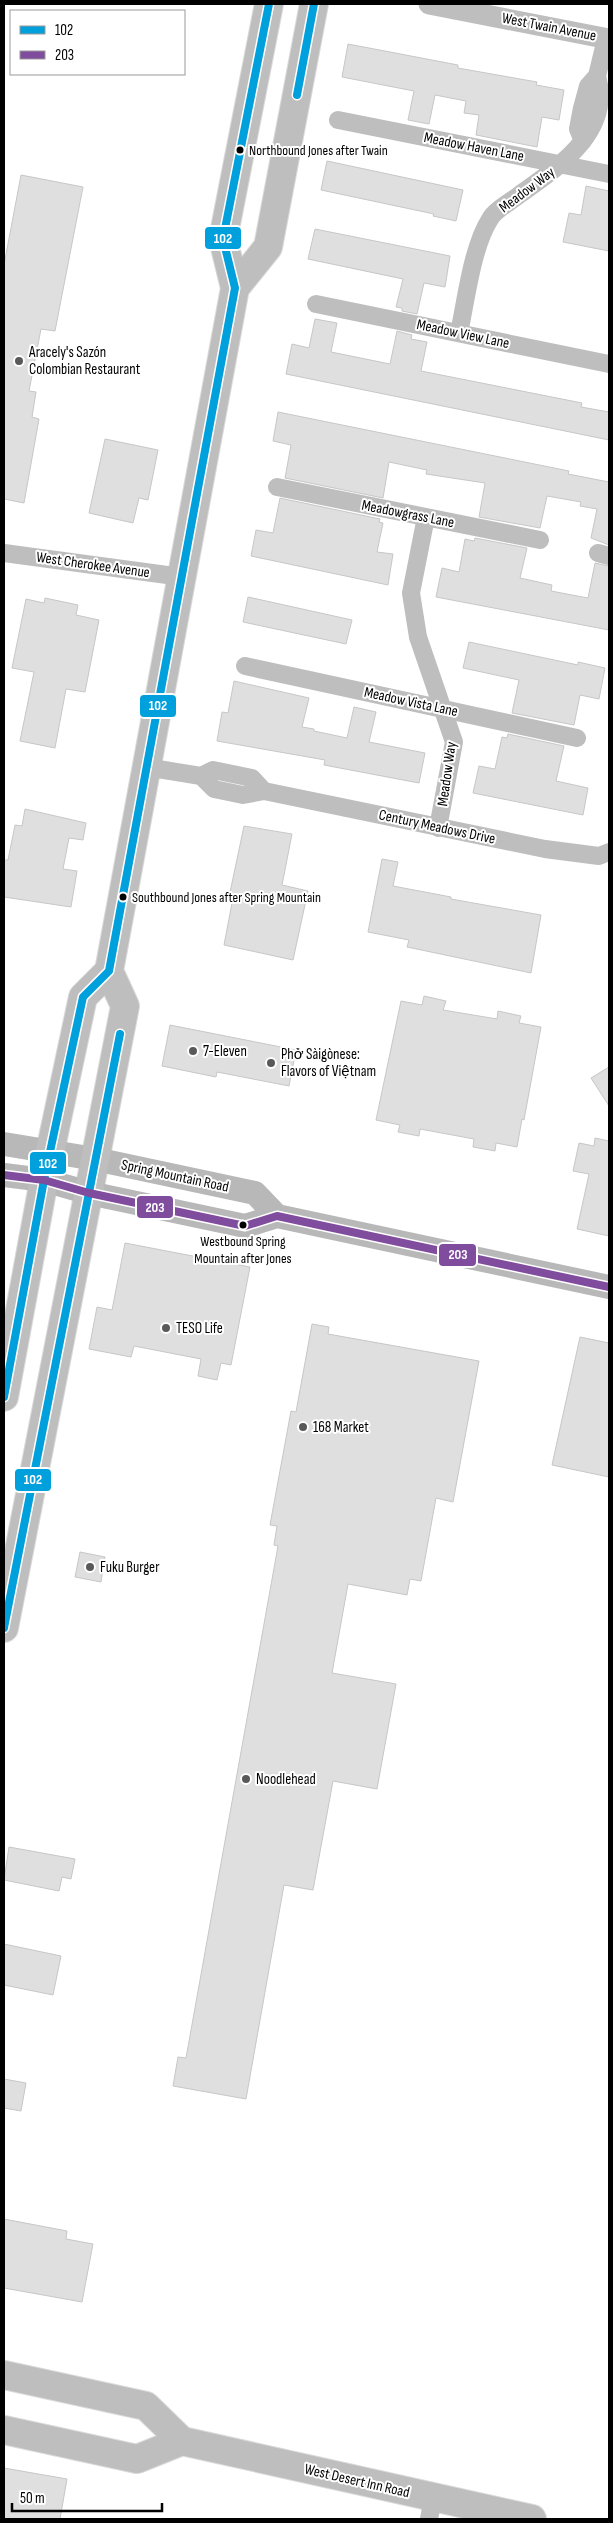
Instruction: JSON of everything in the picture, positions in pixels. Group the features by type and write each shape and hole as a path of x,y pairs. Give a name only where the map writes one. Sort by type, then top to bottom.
{"main road":[{"path":"4,1397 44,1180 83,997 109,971 235,288 223,239 269,4"},
{"path":"235,288 268,247 314,4"},
{"path":"4,1628 125,1006 109,971"},
{"name":"Spring Mountain Road","path":"4,1144 95,1159 255,1193 277,1216"},
{"path":"4,1175 44,1180 89,1193 245,1226 277,1216 609,1287"},
{"path":"4,2375 146,2406 182,2441 137,2459 4,2430"},
{"name":"West Desert Inn Road","path":"182,2441 431,2509 532,2519"}],"street":[{"name":"West Twain Avenue","path":"429,4 451,6 608,39"},
{"name":"Meadow Way","path":"459,333 474,262 490,218 562,164 575,153 583,141 578,129 582,108 588,86 597,76 608,39"},
{"name":"Meadow Haven Lane","path":"338,120 609,174"},
{"name":"Meadow View Lane","path":"316,304 609,364"},
{"name":"Meadowgrass Lane","path":"277,487 540,540"},
{"name":"Meadow Way","path":"426,517 411,593 418,637 454,742 438,828"},
{"name":"West Cherokee Avenue","path":"4,552 182,577"},
{"name":"Meadow Vista Lane","path":"245,666 577,738"},
{"name":"Century Meadows Drive","path":"146,767 201,776 213,770 252,778 264,791 438,828 545,849 598,856 609,852"}],"building":[{"path":"348,44 458,65 458,68 537,82 536,85 564,90 559,120 542,117 537,147 476,135 479,115 464,113 466,101 435,95 429,124 408,120 414,91 342,77"},
{"path":"327,161 463,190 456,221 433,216 434,214 321,190"},
{"name":"Aracely's Sazón Colombian Restaurant","path":"21,175 83,187 55,331 41,329 29,391 36,392 32,417 39,419 24,503 4,499 4,265"},
{"path":"586,186 609,191 609,251 563,242 569,213 581,215"},
{"path":"315,229 450,256 445,287 424,283 417,314 402,311 402,308 396,307 403,279 308,259"},
{"path":"315,319 337,323 331,352 390,364 397,331 412,335 411,339 427,342 421,371 582,403 581,407 609,412 609,440 286,374 292,344 309,348"},
{"path":"278,412 569,471 568,474 609,482 609,545 591,538 597,509 580,506 581,502 547,496 540,528 479,517 485,483 426,474 427,470 389,462 383,498 285,478 291,445 273,441"},
{"path":"105,439 158,450 148,500 139,498 133,523 89,513"},
{"path":"280,498 380,519 379,522 383,523 377,552 393,554 388,585 251,556 256,530 273,533"},
{"path":"475,538 527,548 520,578 552,585 551,591 588,598 595,563 609,566 609,630 436,597 442,568 459,572 465,539 474,541"},
{"path":"248,597 352,620 346,644 243,622"},
{"path":"45,598 78,605 76,615 99,620 85,692 66,689 55,748 20,741 34,672 12,668 26,599 44,603"},
{"path":"469,642 578,665 578,662 605,668 599,699 580,695 574,725 512,713 519,680 463,668"},
{"path":"234,681 309,698 302,727 314,729 314,731 347,738 354,707 376,712 369,742 425,753 419,783 324,765 325,760 217,741 222,712 228,713"},
{"path":"508,734 564,746 556,781 588,788 583,815 473,793 479,766 495,769 502,737 507,738"},
{"path":"25,809 86,823 83,840 69,838 63,869 77,871 71,907 4,897 4,860 8,860 15,825 22,826"},
{"path":"244,826 292,834 282,885 308,891 293,960 224,945 232,903 228,902"},
{"path":"382,859 398,862 393,886 451,897 451,899 541,915 531,973 407,947 409,940 368,932"},
{"path":"424,996 446,1001 443,1010 497,1019 498,1011 521,1016 519,1023 541,1027 524,1120 522,1119 517,1147 496,1143 495,1151 473,1147 474,1139 420,1129 419,1136 398,1132 400,1125 376,1120 401,1001 422,1005"},
{"path":"170,1025 296,1050 289,1086 217,1072 216,1077 162,1066"},
{"path":"609,1067 609,1106 591,1078"},
{"path":"595,1138 609,1141 609,1236 577,1229 589,1174 573,1171 579,1143 594,1146"},
{"name":"TESO Life","path":"125,1243 250,1267 231,1365 221,1363 217,1380 198,1376 201,1359 134,1346 131,1357 89,1349 97,1307 112,1310"},
{"path":"312,1324 329,1327 328,1334 479,1361 453,1502 436,1498 421,1581 410,1579 407,1595 348,1584 332,1673 396,1684 377,1789 333,1781 313,1890 284,1885 246,2099 173,2086 178,2057 186,2058 278,1546 274,1545 277,1526 270,1525 291,1411 296,1412"},
{"path":"580,1337 609,1343 609,1477 552,1465"},
{"name":"Fuku Burger","path":"80,1552 105,1557 101,1582 75,1577"},
{"path":"9,1847 75,1859 71,1879 62,1877 59,1891 4,1880"},
{"path":"4,1944 61,1956 53,1995 4,1985"},
{"path":"4,2079 26,2083 21,2111 4,2108"},
{"path":"4,2219 67,2231 66,2239 93,2244 82,2302 4,2288"},
{"path":"4,2468 67,2479 60,2519 4,2519"}],"transit line":[{"name":"102","path":"4,1397 44,1180 83,997 109,971 235,288 223,239 269,4"},
{"name":"102","path":"297,95 314,4"},
{"name":"102","path":"4,1628 120,1034"},
{"name":"203","path":"4,1175 44,1180 89,1193 245,1226 277,1216 609,1287"}],"place":[{"name":"Northbound Jones after Twain","path":"240,150"},
{"name":"Aracely's Sazón Colombian Restaurant","path":"19,361"},
{"name":"Southbound Jones after Spring Mountain","path":"123,897"},
{"name":"7-Eleven","path":"193,1051"},
{"name":"Phở Sàigònese: Flavors of Việtnam","path":"271,1063"},
{"name":"Westbound Spring Mountain after Jones","path":"243,1225"},
{"name":"TESO Life","path":"166,1328"},
{"name":"168 Market","path":"303,1427"},
{"name":"Fuku Burger","path":"90,1567"},
{"name":"Noodlehead","path":"246,1779"}]}
